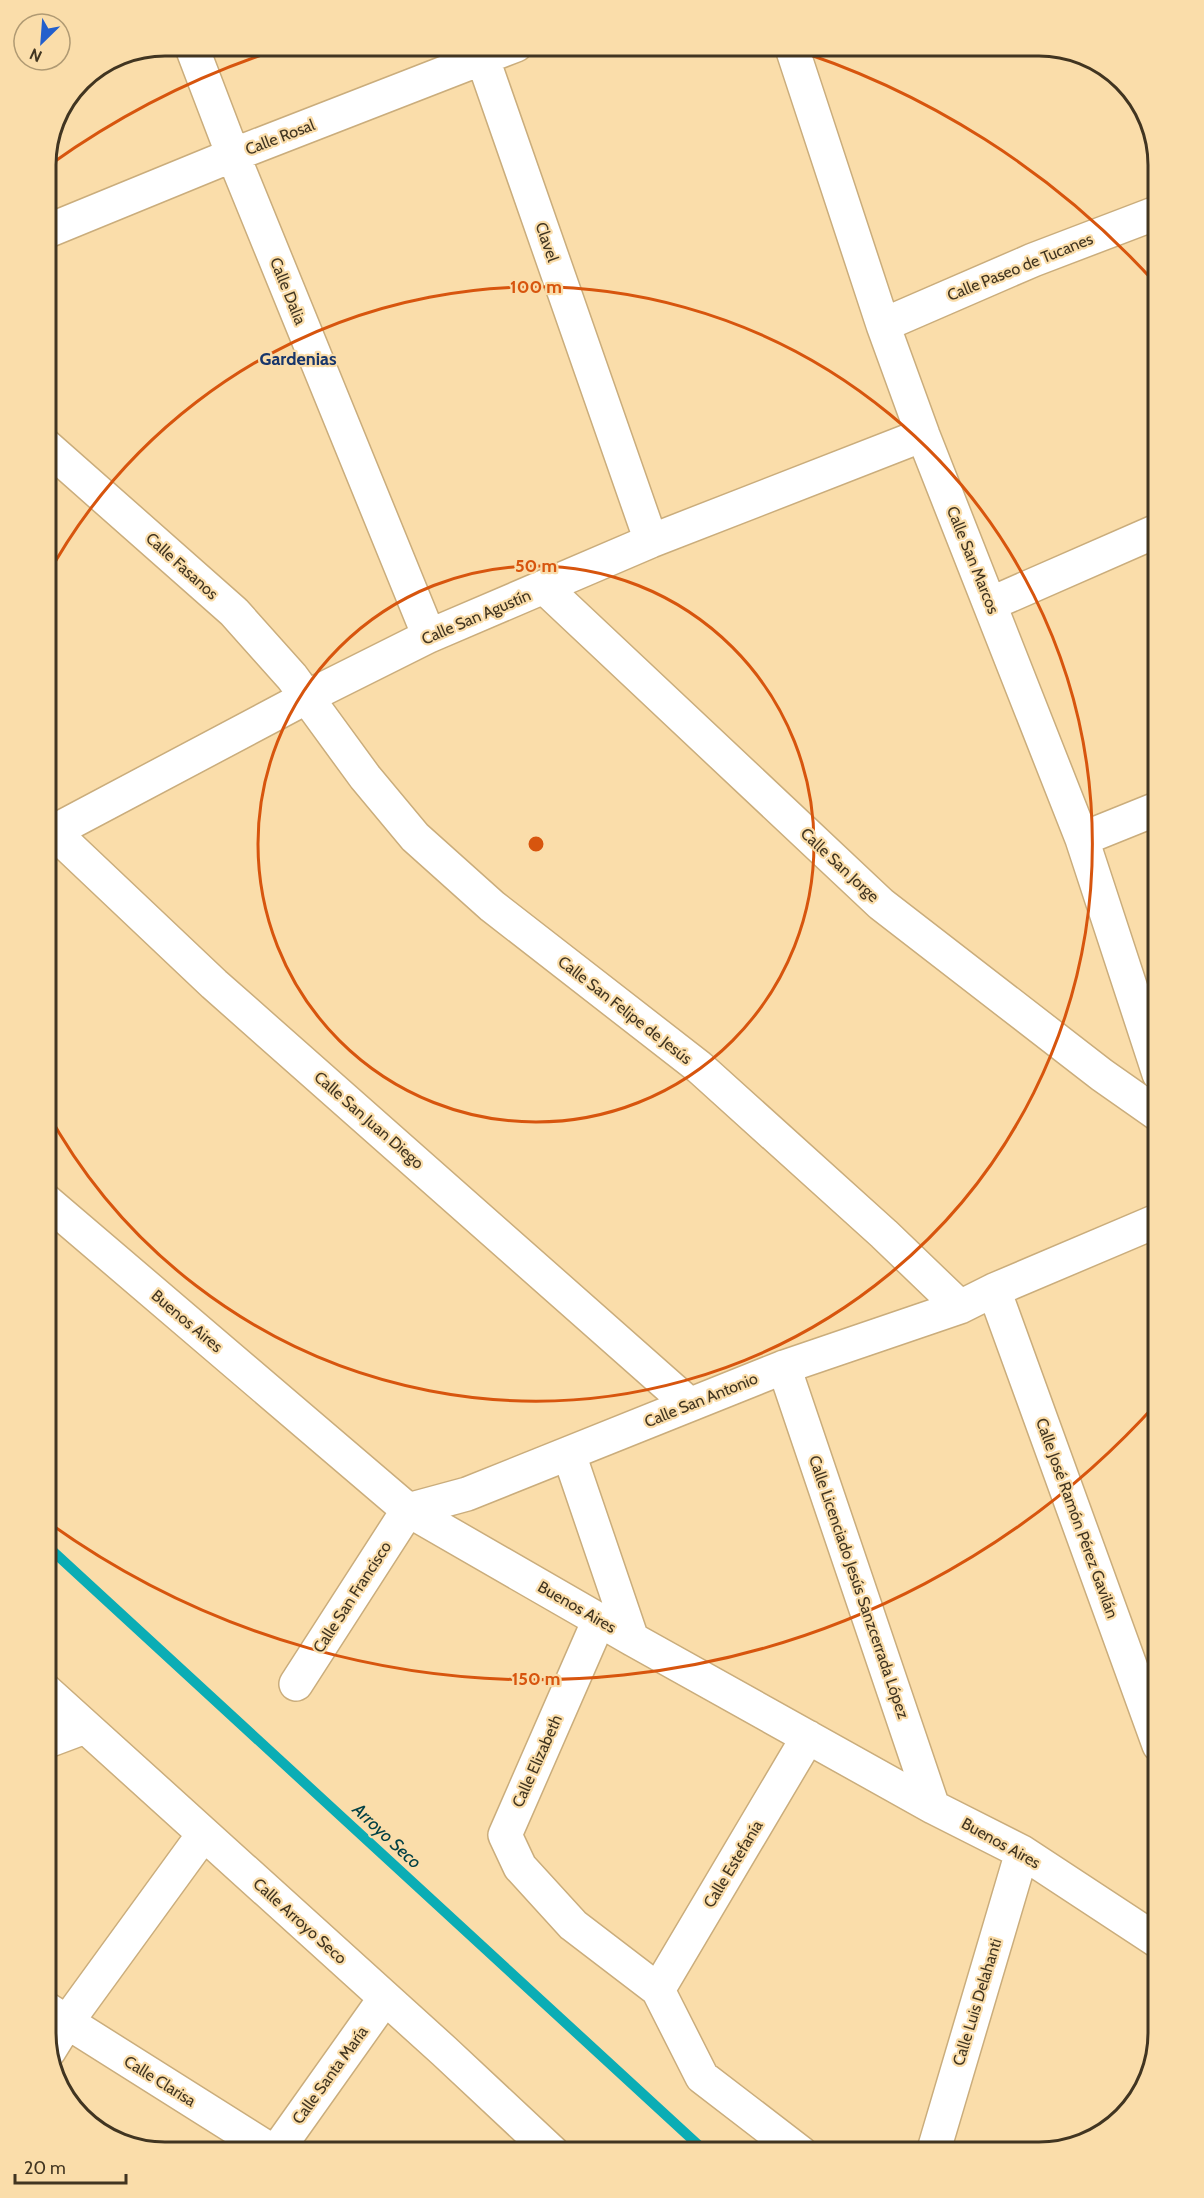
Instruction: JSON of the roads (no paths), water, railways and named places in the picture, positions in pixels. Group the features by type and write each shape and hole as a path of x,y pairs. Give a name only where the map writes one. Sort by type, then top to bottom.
{"street":[{"name":"Calle Dalia","path":"195,56 233,155 429,636"},
{"name":"Calle Rosal","path":"56,227 471,56"},
{"name":"Clavel","path":"482,56 651,541"},
{"name":"Calle San Marcos","path":"800,56 883,325 1082,839 1148,1040"},
{"name":"Calle Paseo de Tucanes","path":"883,325 1033,260 1148,216"},
{"name":"Calle San Agustín","path":"56,826 429,636 651,541 924,435"},
{"name":"Calle Fasanos","path":"56,454 234,612 308,697"},
{"path":"990,604 1148,535"},
{"name":"Calle San Jorge","path":"545,588 881,904 1102,1076 1148,1107"},
{"name":"Calle San Felipe de Jesús","path":"308,697 365,777 415,837 492,906 699,1067 884,1234 960,1307"},
{"path":"1082,839 1148,812"},
{"name":"Calle San Juan Diego","path":"56,837 214,984 689,1404"},
{"name":"Buenos Aires","path":"56,1209 408,1510 632,1639 933,1807 1022,1852 1148,1935"},
{"name":"Calle San Antonio","path":"408,1510 467,1494 784,1367 960,1307 994,1290 1148,1225"},
{"name":"Calle José Ramón Pérez Gavilán","path":"994,1290 1148,1715"},
{"name":"Calle Licenciado Jesús Sanzcerrada López","path":"784,1367 933,1807"},
{"path":"569,1454 632,1639"},
{"name":"Calle San Francisco","path":"296,1684 408,1510"},
{"name":"Calle Elizabeth","path":"599,1620 505,1835 520,1868 573,1926 658,1990"},
{"name":"Calle Arroyo Seco","path":"56,1700 542,2142"},
{"path":"56,1737 84,1726"},
{"name":"Calle Estefanía","path":"658,1990 808,1737"},
{"path":"56,2015 203,1835"},
{"name":"Calle Luis Delahanti","path":"936,2142 1022,1852"},
{"path":"658,1990 702,2077 787,2142"},
{"name":"Calle Santa María","path":"283,2142 386,1998"},
{"name":"Calle Clarisa","path":"56,2015 258,2142"}],"waterway":[{"name":"Arroyo Seco","path":"56,1554 695,2142"}],"district":[{"name":"Gardenias","path":"298,359"}]}
